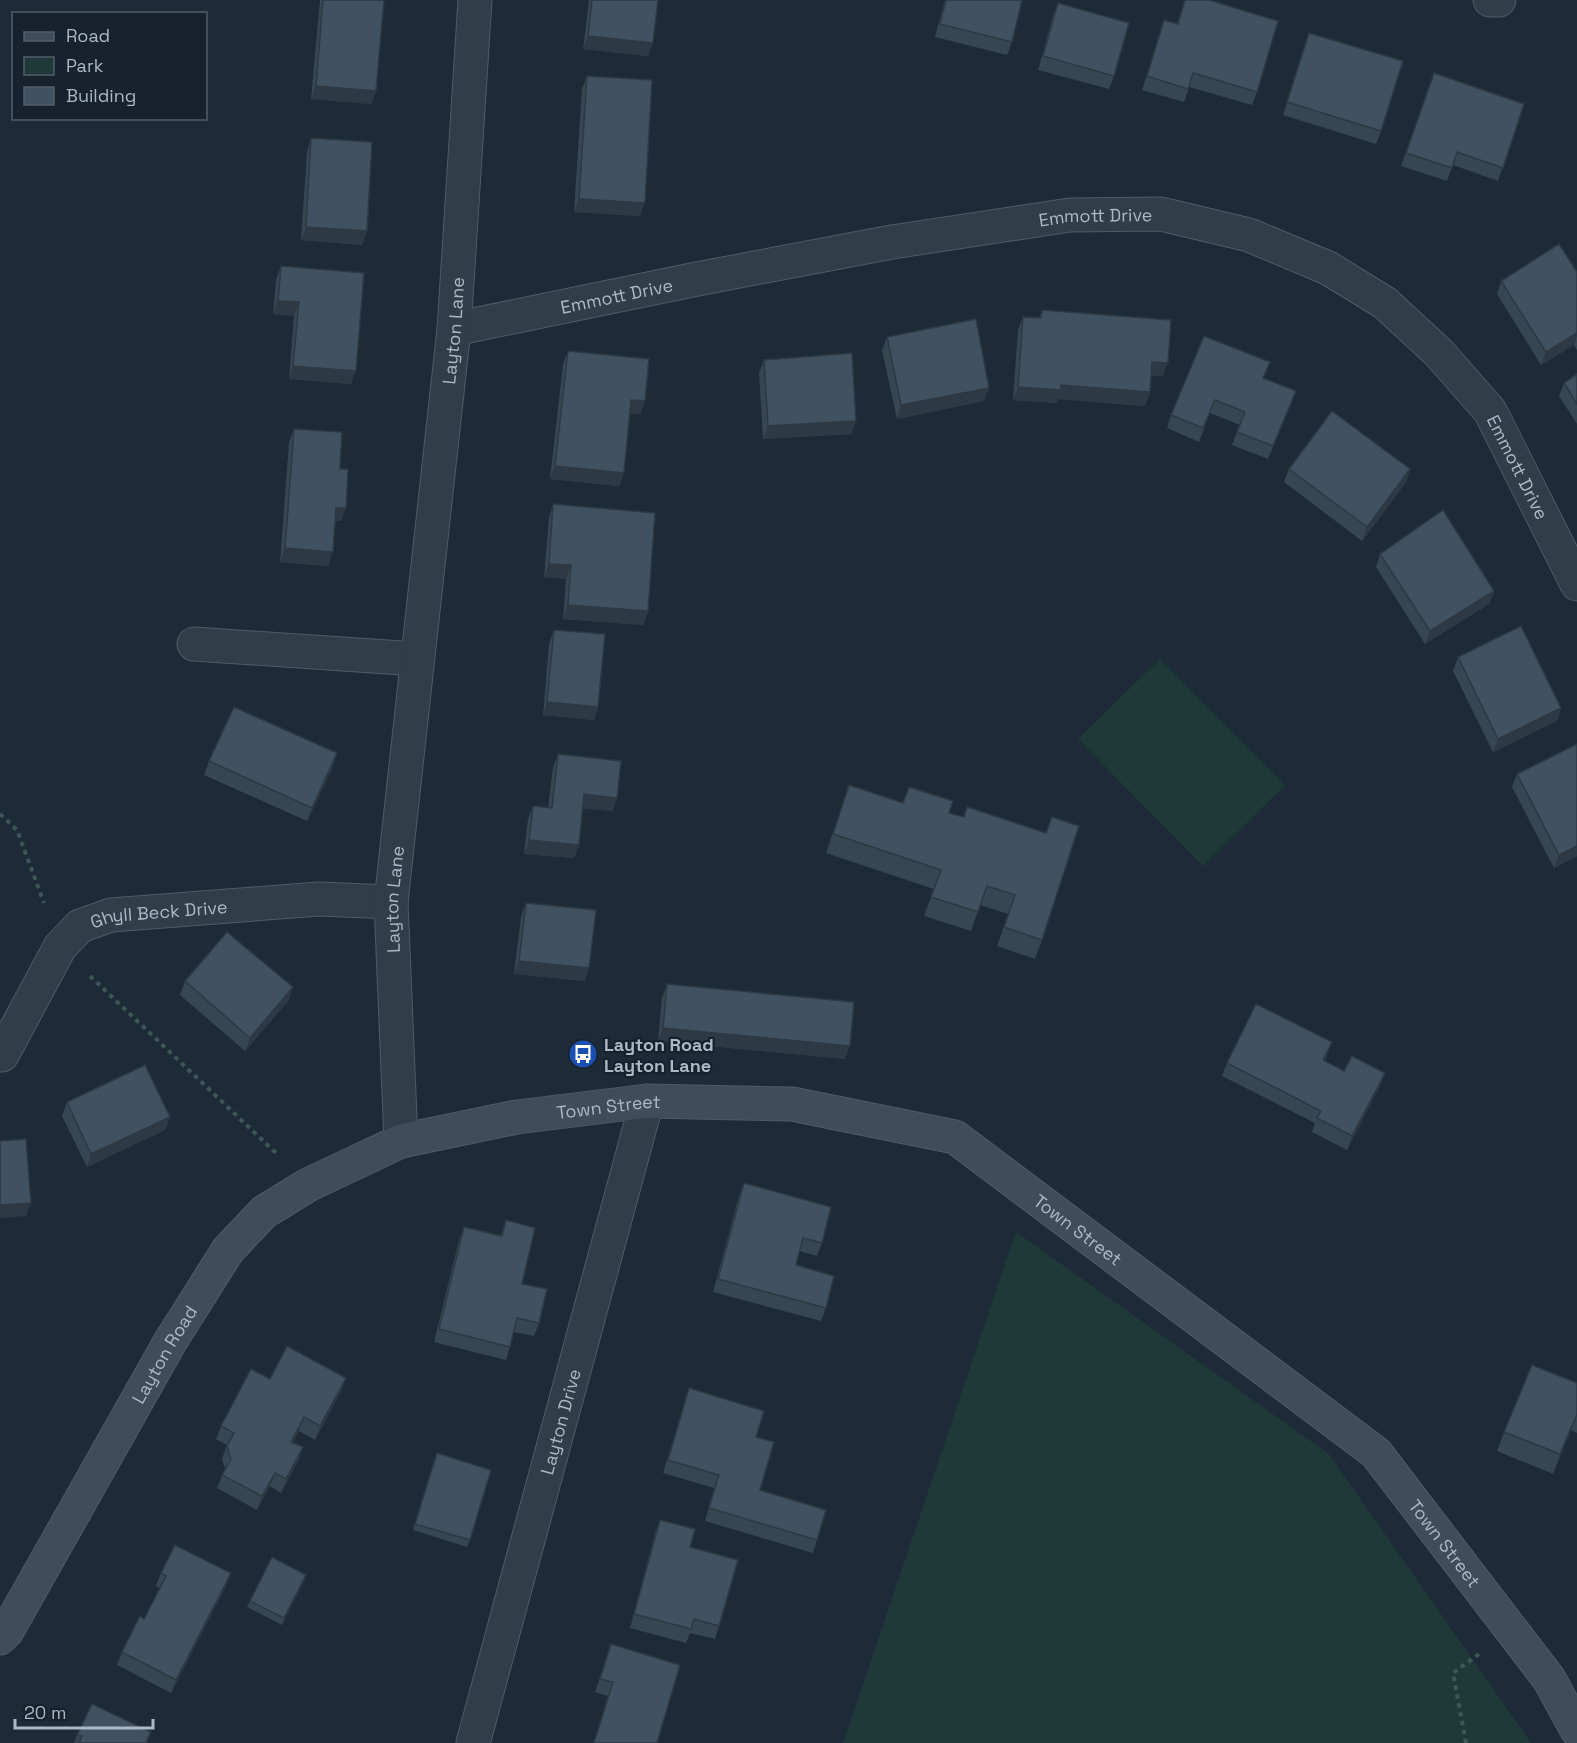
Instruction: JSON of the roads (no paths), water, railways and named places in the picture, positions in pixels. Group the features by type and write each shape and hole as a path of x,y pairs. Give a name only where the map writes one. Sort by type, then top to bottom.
{"street":[{"name":"Layton Lane","path":"401,1141 391,902 454,329 475,0"},
{"path":"1490,0 1499,0"},
{"name":"Emmott Drive","path":"454,329 892,242 1070,215 1161,214 1249,235 1328,268 1385,303 1439,352 1490,411 1577,584"},
{"path":"194,644 417,659"},
{"name":"Ghyll Beck Drive","path":"2,1055 60,947 80,926 111,915 319,899 391,902"},
{"name":"Town Street","path":"401,1141 517,1117 647,1101 792,1104 955,1137 1376,1453 1549,1679 1577,1730"},
{"name":"Layton Drive","path":"473,1743 647,1101"},
{"name":"Layton Road","path":"0,1638 7,1630 170,1342 228,1250 264,1212 308,1185 401,1141"}],"place":[{"name":"Layton Road Layton Lane","path":"583,1054"}]}
